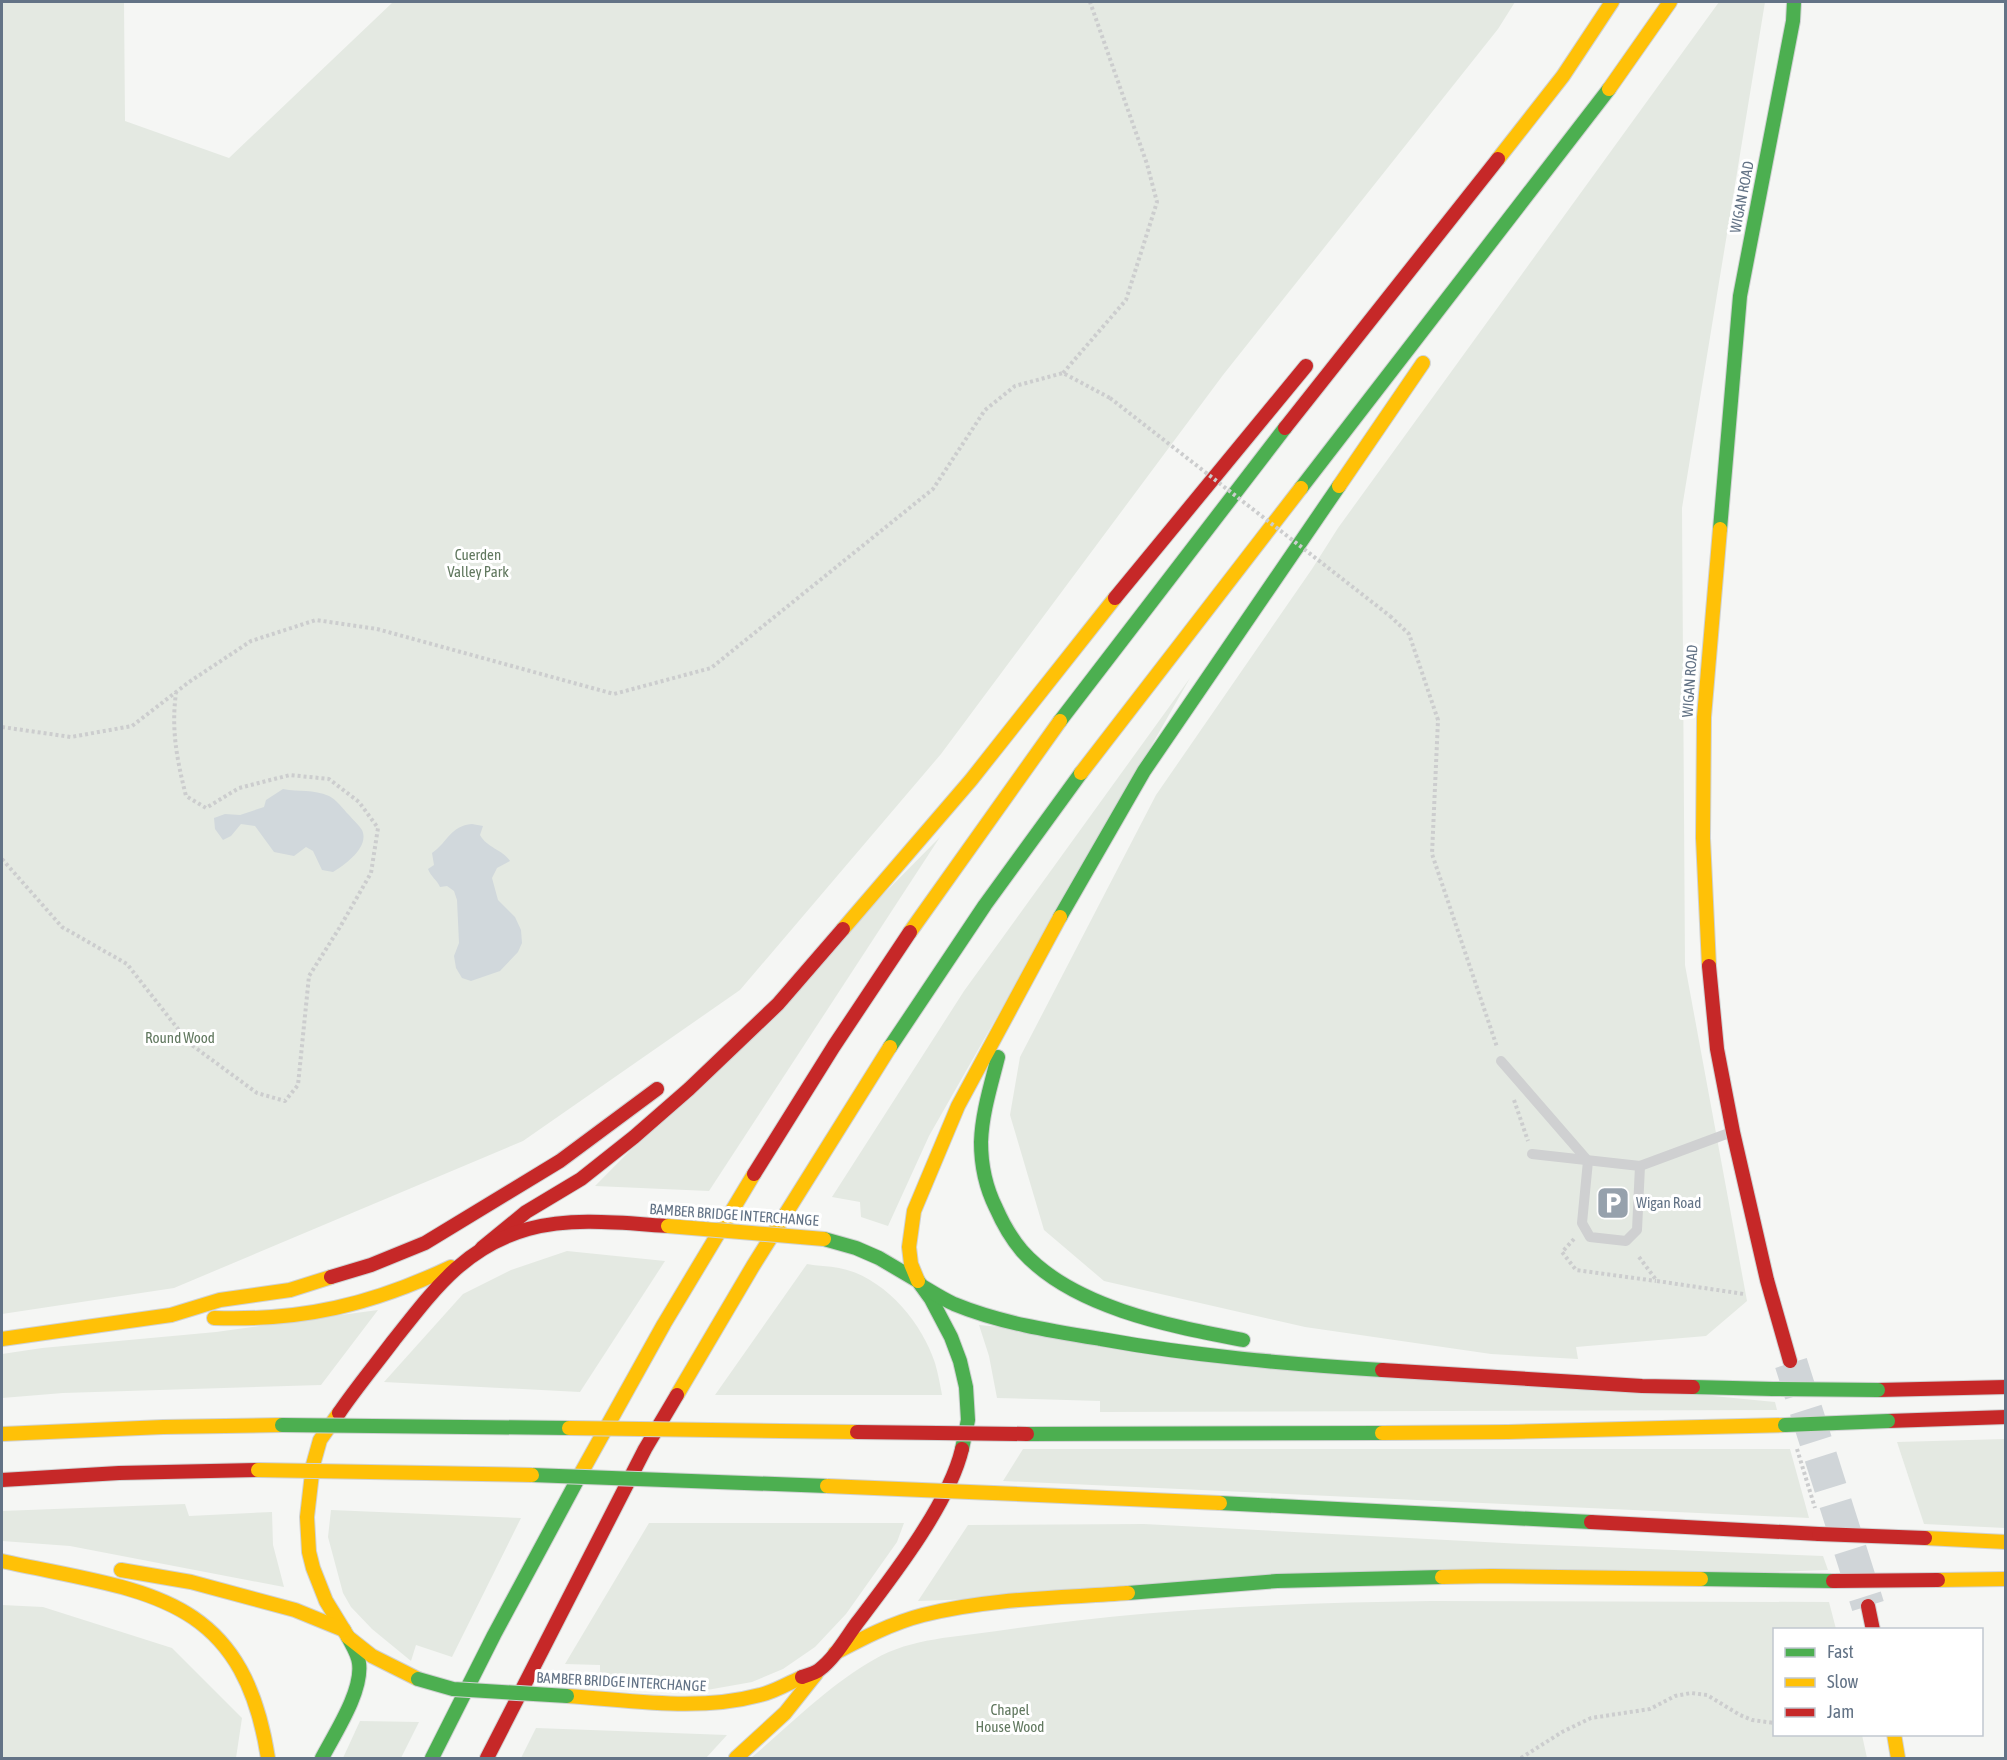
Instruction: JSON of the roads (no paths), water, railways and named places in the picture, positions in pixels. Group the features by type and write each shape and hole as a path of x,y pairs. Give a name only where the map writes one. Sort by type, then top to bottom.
{"main road":[{"path":"432,1758 458,1703 607,1424 713,1239 851,1019 1039,751 1161,588 1563,76 1612,2"},
{"path":"1489,267 1670,2"},
{"name":"WIGAN ROAD","path":"1790,1361 1767,1280 1717,1049 1708,957 1703,837 1704,717 1740,296 1793,21 1794,2"},
{"path":"487,1758 645,1449 753,1266 858,1096 985,905 1089,763 1617,80"},
{"path":"1389,275 1455,212"},
{"path":"482,1248 526,1212 581,1179 665,1110 778,1004 971,780 1145,560 1318,352"},
{"path":"1428,356 1144,771 1078,884 958,1106 914,1210 909,1247 911,1264 920,1284 952,1303 986,1315 1048,1330 1161,1350 1271,1363 1642,1386 1878,1390 2006,1388"},
{"path":"768,995 847,925"},
{"path":"1011,1009 988,1098 981,1142 984,1176 995,1210 1009,1236 1024,1255 1045,1273 1067,1288 1097,1302 1148,1319 1258,1342"},
{"path":"2,1339 171,1315 220,1300 290,1290 371,1265 425,1243 560,1161 669,1079"},
{"name":"BAMBER BRIDGE INTERCHANGE","path":"607,1222 668,1226 824,1239 856,1248 879,1258 920,1284 951,1337 966,1387 969,1420 958,1465 935,1510 891,1578 835,1653 819,1670 762,1695 721,1703 688,1704 453,1689 418,1679 369,1655 346,1634 321,1591 308,1548 307,1501 313,1461 318,1446 321,1438 354,1391 434,1292 463,1261 482,1248 520,1231 552,1224 607,1222"},
{"path":"171,1315 241,1319 348,1306 426,1279 463,1261"},
{"path":"1322,1351 1394,1370"},
{"path":"2,1434 282,1425 1027,1434 1472,1432 2006,1417"},
{"path":"2,1480 119,1473 258,1470 414,1471 1156,1500 2006,1542"},
{"path":"2,1560 98,1567 191,1582 295,1610 346,1634 359,1663 358,1678 355,1691 322,1758"},
{"path":"2,1560 130,1591 176,1606 200,1621 232,1653 248,1680 264,1728 268,1758"},
{"path":"835,1653 876,1631 922,1615 971,1605 1277,1581 1492,1576 1833,1581 2006,1579"},
{"path":"1868,1606 1873,1628"},
{"path":"736,1758 784,1713 819,1670"},
{"path":"1894,1736 1898,1758"}],"lane":[{"path":"1501,1061 1588,1161 1582,1223 1590,1237 1626,1240 1637,1230 1640,1166"},
{"path":"1532,1154 1640,1166 1733,1131"}],"tunnel":[{"path":"1791,1363 1868,1606"}],"place":[{"name":"Wigan Road","path":"1613,1203"}],"park label":[{"name":"Cuerden Valley Park","path":"478,564"},
{"name":"Round Wood","path":"180,1038"},
{"name":"Chapel House Wood","path":"1010,1718"}]}
